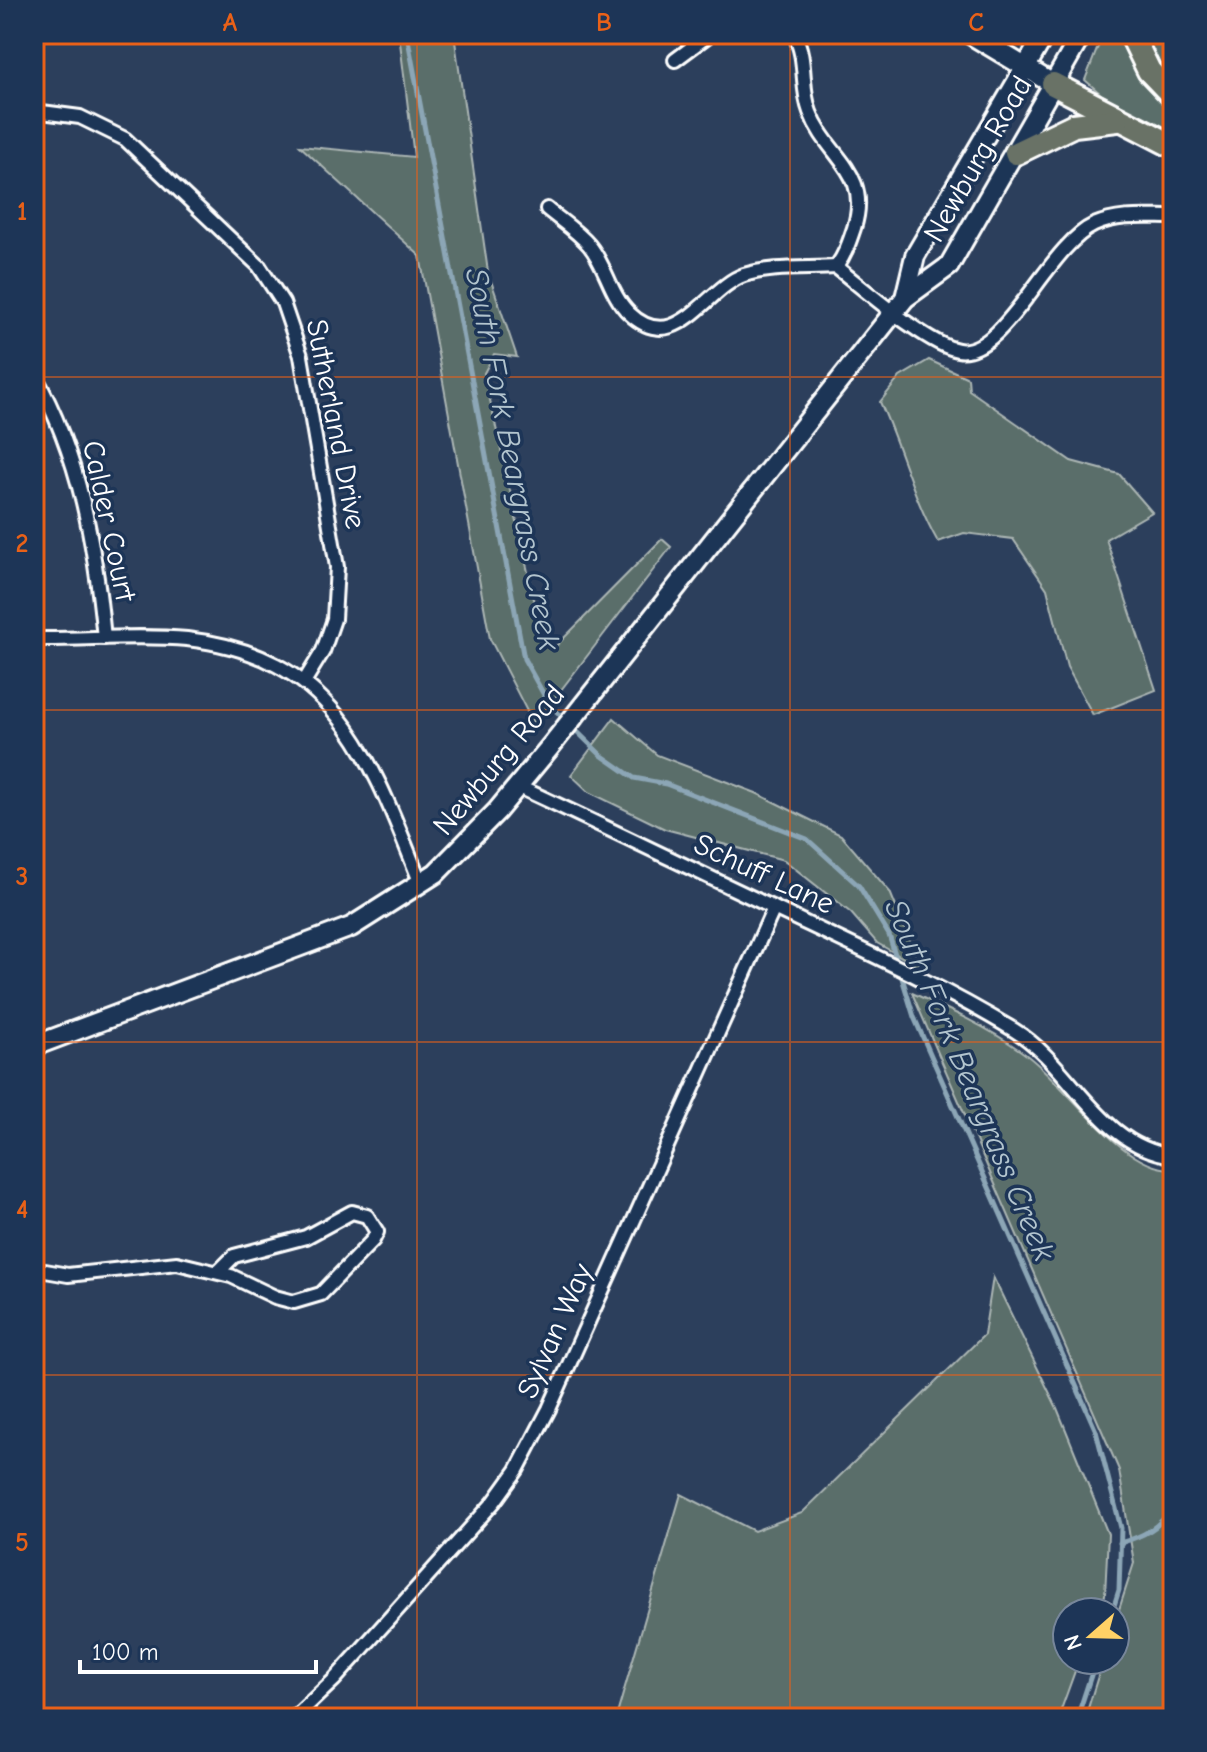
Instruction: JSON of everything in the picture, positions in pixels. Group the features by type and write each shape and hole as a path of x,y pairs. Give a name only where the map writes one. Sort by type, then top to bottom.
{"highway":[{"path":"1131,34 1149,71 1173,96"},
{"path":"1053,84 1117,120 1173,146"},
{"path":"1016,153 1074,125 1117,120"}],"main road":[{"path":"970,34 1053,84"},
{"name":"Newburg Road","path":"900,305 915,256 1045,34"},
{"name":"Newburg Road","path":"34,1046 351,927 421,884 461,850 550,747 900,305 949,266 1082,34"}],"street":[{"path":"675,60 710,34"},
{"path":"794,34 803,56 811,114 858,188 859,211 846,254 836,267"},
{"name":"Sutherland Drive","path":"34,111 80,117 125,139 259,266 283,303 301,356 337,567 334,619 323,651 304,682"},
{"path":"547,209 589,244 631,315 657,327 670,326 692,317 717,290 744,275 836,267 900,305 947,346 958,350 978,348 994,337 1058,253 1082,232 1121,218 1173,217"},
{"name":"Calder Court","path":"34,374 59,419 73,458 101,602 104,638"},
{"path":"34,639 184,639 217,644 253,655 304,682 341,718 379,776 421,884"},
{"name":"Schuff Lane","path":"517,786 878,957 1019,1033 1124,1138 1150,1152 1173,1156"},
{"name":"Sylvan Way","path":"294,1718 334,1680 494,1502 517,1470 549,1409 774,908"},
{"path":"34,1269 68,1275 177,1263 218,1272 294,1302 321,1294 377,1232 367,1216 352,1212 306,1237 234,1256 218,1272"}],"green space":[{"path":"399,34 454,34 488,272 517,357 494,354 484,373 543,640 555,647 662,539 671,547 534,725 490,639 420,256 300,146 414,157"},
{"path":"1103,34 1122,34 1173,107 1173,134 1102,95 1085,80"},
{"path":"1142,34 1173,34 1173,82 1157,64"},
{"path":"929,360 968,378 969,390 1071,461 1119,474 1152,512 1106,539 1156,690 1093,715 1067,667 1047,589 1013,539 964,533 938,542 921,508 880,402 900,377"},
{"path":"614,718 657,755 756,793 841,835 890,892 921,968 877,943 851,913 784,860 665,829 589,792 571,775"},
{"path":"912,993 954,1012 1021,1051 1134,1156 1153,1166 1173,1169 1173,1718 1085,1718 1098,1676 1131,1676 1131,1596 1123,1596 1134,1563 1119,1470"},
{"path":"993,1277 1057,1408 1108,1534 1105,1596 1051,1596 1051,1676 1073,1676 1058,1718 616,1718 681,1494 754,1531 802,1513 984,1335"}],"waterway":[{"name":"South Fork Beargrass Creek","path":"407,34 524,659 549,704 601,755 634,778 666,784 807,839 859,886 889,935 914,1017 1096,1431 1121,1528 1117,1596"},
{"path":"1120,1543 1150,1530 1173,1507"},
{"name":"South Fork Beargrass Creek","path":"1077,1718 1091,1676"}]}
